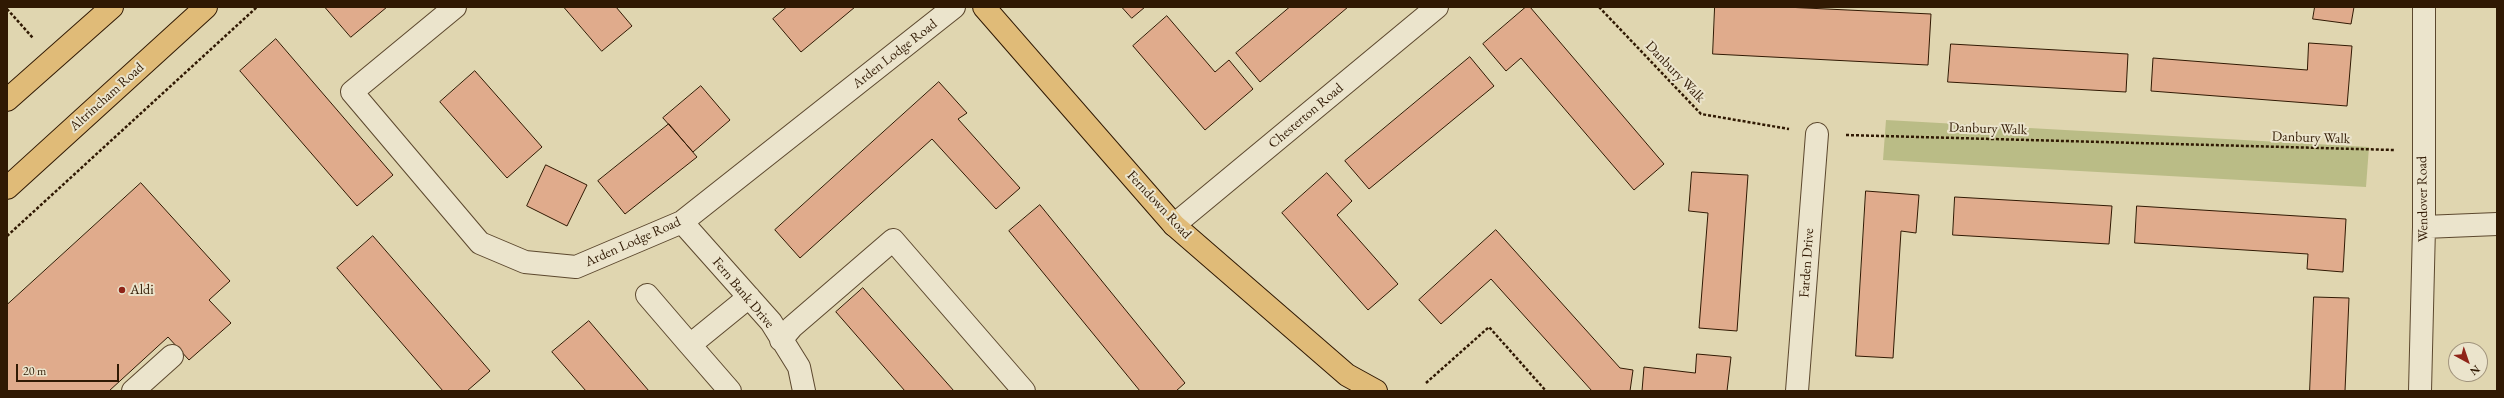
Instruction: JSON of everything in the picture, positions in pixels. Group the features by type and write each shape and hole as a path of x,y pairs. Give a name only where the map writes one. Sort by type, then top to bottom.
{"main road":[{"path":"7,100 112,7"},
{"name":"Altrincham Road","path":"7,188 206,7"},
{"name":"Ferndown Road","path":"984,7 1174,225 1344,383 1376,391"}],"street":[{"name":"Arden Lodge Road","path":"455,7 352,92 480,243 524,262 576,267 682,222 954,7"},
{"name":"Chesterton Road","path":"1174,225 1437,7"},
{"name":"Wendover Road","path":"2420,391 2424,227 2424,7"},
{"name":"Farden Drive","path":"1797,391 1817,134"},
{"name":"Fern Bank Drive","path":"682,222 770,322 799,367 804,391"},
{"path":"2424,227 2497,224"},
{"path":"781,340 792,327 893,240 1024,391"},
{"path":"647,295 730,391"},
{"path":"690,345 748,297"},
{"path":"133,391 172,356"}],"path":[{"path":"7,236 258,7"},
{"name":"Danbury Walk","path":"1599,7 1701,114 1817,134 2423,151"},
{"path":"7,9 53,60"},
{"path":"1426,383 1489,327 1546,391"}],"green space":[{"path":"1886,120 2369,147 2366,187 1883,160"}],"building":[{"path":"325,7 387,7 351,37"},
{"path":"564,7 616,7 632,26 602,51"},
{"path":"787,7 855,7 801,52 773,19"},
{"path":"1122,7 1145,7 1132,18"},
{"path":"1290,7 1348,7 1260,82 1236,53"},
{"path":"1526,7 1530,7 1664,164 1634,190 1521,58 1506,71 1483,44"},
{"path":"1715,7 1785,7 1931,14 1928,65 1713,54"},
{"path":"2315,7 2354,7 2351,24 2313,19"},
{"path":"1167,16 1215,72 1229,60 1253,89 1205,130 1133,46"},
{"path":"276,39 393,175 357,206 240,71"},
{"path":"2309,43 2352,46 2347,106 2151,91 2153,58 2307,70"},
{"path":"1951,44 2128,54 2126,92 1948,82"},
{"path":"1470,57 1494,86 1369,189 1345,161"},
{"path":"475,71 542,147 507,178 440,102"},
{"path":"939,82 967,113 958,119 1020,188 996,209 932,139 800,258 775,230"},
{"path":"701,86 730,120 693,152 663,118"},
{"path":"669,124 697,157 625,214 598,181"},
{"path":"546,165 587,185 567,226 527,206"},
{"path":"1692,172 1748,175 1737,331 1699,328 1708,213 1689,211"},
{"path":"1327,173 1352,201 1337,215 1398,284 1368,310 1282,213"},
{"name":"Aldi","path":"141,183 230,281 209,300 231,323 189,360 168,337 109,391 7,391 7,305"},
{"path":"1866,191 1919,195 1916,233 1901,231 1893,358 1856,356"},
{"path":"1955,197 2112,206 2109,244 1953,235"},
{"path":"1040,205 1185,383 1176,391 1140,391 1009,231"},
{"path":"2137,206 2346,219 2343,272 2307,269 2308,254 2135,243"},
{"path":"1496,230 1620,368 1633,370 1630,391 1592,391 1491,279 1441,324 1419,300"},
{"path":"373,236 490,371 467,391 443,391 337,268"},
{"path":"863,288 954,391 905,391 836,312"},
{"path":"2314,297 2349,298 2345,391 2310,391"},
{"path":"589,321 649,391 586,391 552,352"},
{"path":"1697,354 1731,357 1727,391 1642,391 1644,367 1695,373"}],"place":[{"name":"Aldi","path":"122,290"}]}
